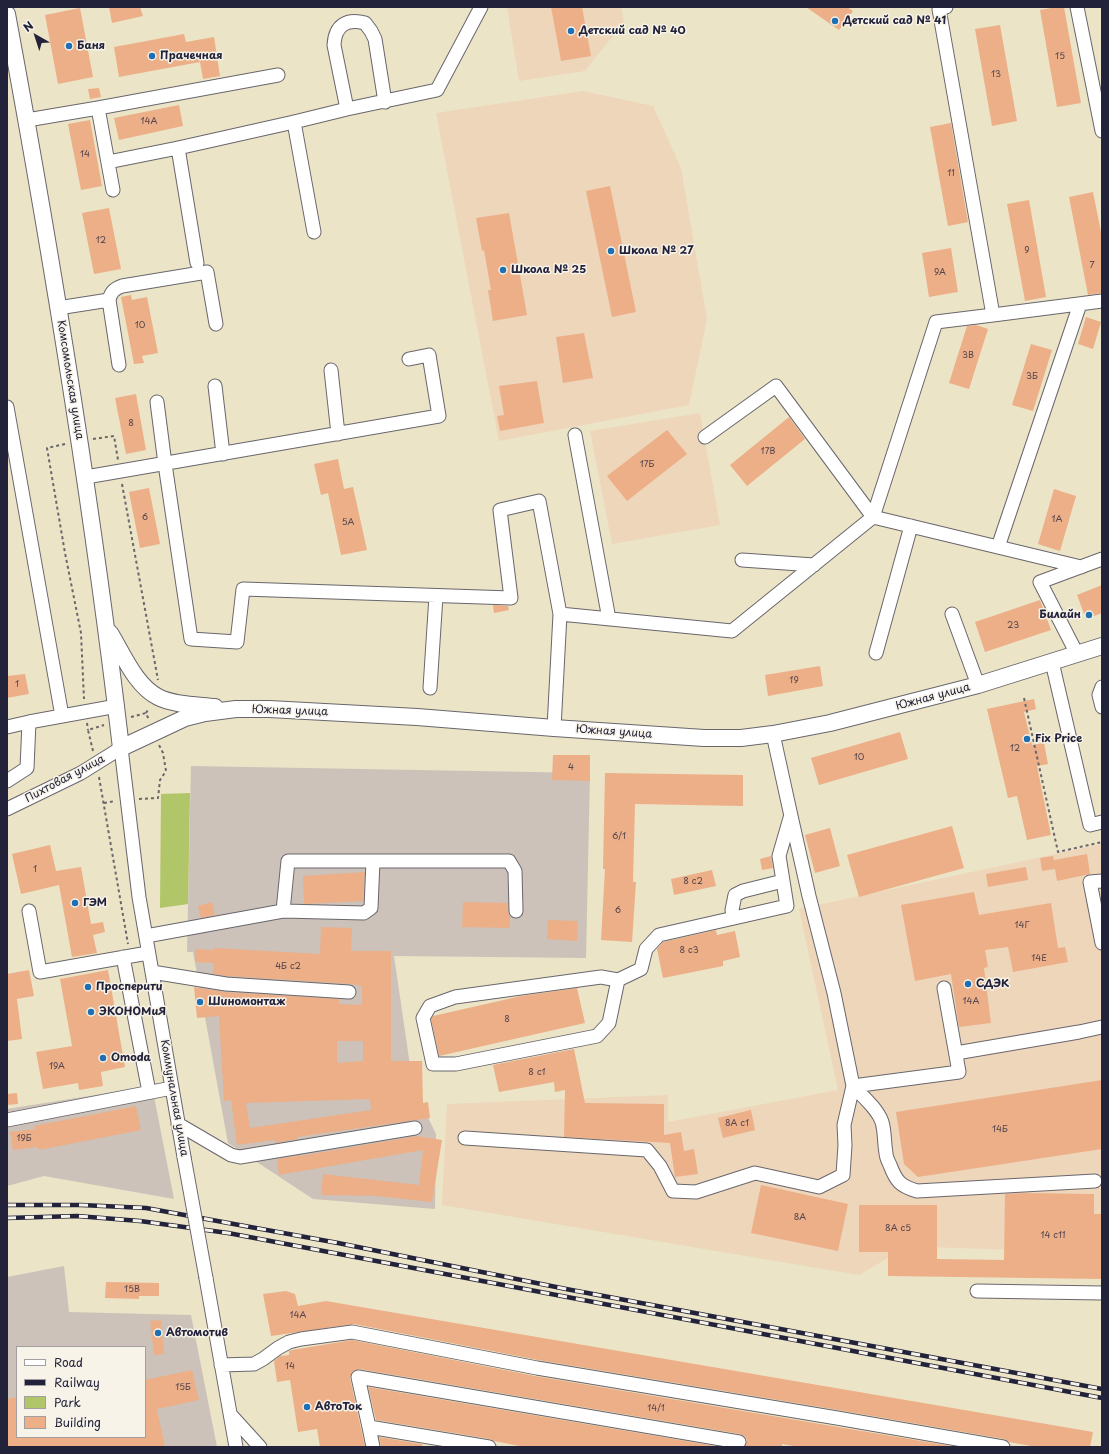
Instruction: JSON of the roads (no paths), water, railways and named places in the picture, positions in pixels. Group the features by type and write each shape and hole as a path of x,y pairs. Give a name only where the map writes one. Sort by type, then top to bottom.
{"main road":[{"name":"Комсомольская улица","path":"7,14 27,120 86,477 117,706 121,748"},
{"path":"106,626 136,676 146,688 157,697 173,702 236,709"},
{"name":"Южная улица","path":"121,748 185,718 205,713 236,709 312,711 704,738 741,738 830,724 978,685 1102,646"}],"street":[{"path":"108,162 178,148 437,90 481,7"},
{"path":"946,7 939,9 993,315"},
{"path":"1077,7 1102,131"},
{"path":"347,109 334,45 334,38 337,30 342,25 351,21 365,23 373,35 385,102"},
{"path":"27,120 278,75"},
{"path":"98,108 113,190"},
{"path":"294,122 314,232"},
{"path":"178,148 197,262"},
{"path":"119,364 109,300 110,294 115,289 122,286 207,272 216,324"},
{"path":"58,308 109,300"},
{"path":"560,614 732,631 873,517 936,322 1102,301"},
{"path":"998,547 1080,304"},
{"path":"86,477 440,416 429,355 409,358"},
{"path":"331,370 338,434"},
{"path":"215,386 223,454"},
{"path":"705,437 776,386 873,517 1081,567"},
{"path":"157,402 164,464 191,639 237,642 243,589 511,598 500,510 539,501 560,614 554,728"},
{"path":"7,407 62,716"},
{"path":"575,435 610,619"},
{"path":"876,653 911,526"},
{"path":"1077,654 1040,582 1102,558"},
{"path":"742,560 814,565"},
{"path":"430,688 436,596"},
{"path":"952,614 978,685"},
{"path":"1052,662 1090,825 1102,822"},
{"path":"1102,687 1099,695 1102,707"},
{"path":"7,727 117,706"},
{"path":"7,781 27,768 29,722"},
{"path":"465,1138 647,1150 660,1166 673,1191 696,1192 755,1173 819,1187 843,1175 845,1145 844,1125 853,1086 834,993 809,896 774,734"},
{"name":"Пихтовая улица","path":"7,809 81,773 121,748"},
{"name":"Коммунальная улица","path":"121,748 139,897 148,953 236,1447"},
{"path":"618,980 609,1023 597,1036 456,1064 433,1064 423,1018 430,1006 455,997 601,977 618,980 641,969 646,949 658,935 786,906 779,856 791,816"},
{"path":"283,911 288,861 509,861 515,871 516,911"},
{"path":"146,936 283,911 364,913 371,908 373,861"},
{"path":"734,918 732,906 735,895 743,891 783,881"},
{"path":"1102,881 1090,882 1102,943"},
{"path":"28,911 40,972 148,953"},
{"path":"126,957 150,1092"},
{"path":"152,972 226,984 350,992"},
{"path":"853,1086 959,1072 944,988"},
{"path":"956,1053 1102,1027"},
{"path":"853,1086 877,1112 882,1122 885,1135 886,1155 894,1175 899,1183 908,1188 917,1191 1095,1181"},
{"path":"7,1120 172,1088"},
{"path":"178,1124 231,1155 240,1157 415,1128"},
{"path":"977,1292 1102,1293"},
{"path":"221,1365 254,1364 289,1342 352,1332 537,1368 829,1416 1003,1447"},
{"path":"373,1447 358,1377 739,1442"},
{"path":"230,1414 260,1447"},
{"path":"369,1427 490,1447"},
{"path":"485,1447 490,1447"}],"railway":[{"path":"7,1205 81,1205 146,1208 338,1243 566,1289 1102,1389"},
{"path":"7,1218 77,1216 140,1221 228,1233 1102,1398"}],"place":[{"name":"Детский сад № 41","path":"835,21"},
{"name":"Детский сад № 40","path":"571,31"},
{"name":"Баня","path":"69,46"},
{"name":"Прачечная","path":"152,56"},
{"name":"Школа № 27","path":"611,251"},
{"name":"Школа № 25","path":"503,270"},
{"name":"Билайн","path":"1089,615"},
{"name":"Fix Price","path":"1027,739"},
{"name":"ГЭМ","path":"75,903"},
{"name":"СДЭК","path":"968,984"},
{"name":"Просперити","path":"88,987"},
{"name":"Шиномонтаж","path":"200,1002"},
{"name":"ЭКОНОМиЯ","path":"91,1012"},
{"name":"Omoda","path":"103,1058"},
{"name":"Автомотив","path":"158,1333"},
{"name":"АвтоТок","path":"307,1407"}]}
